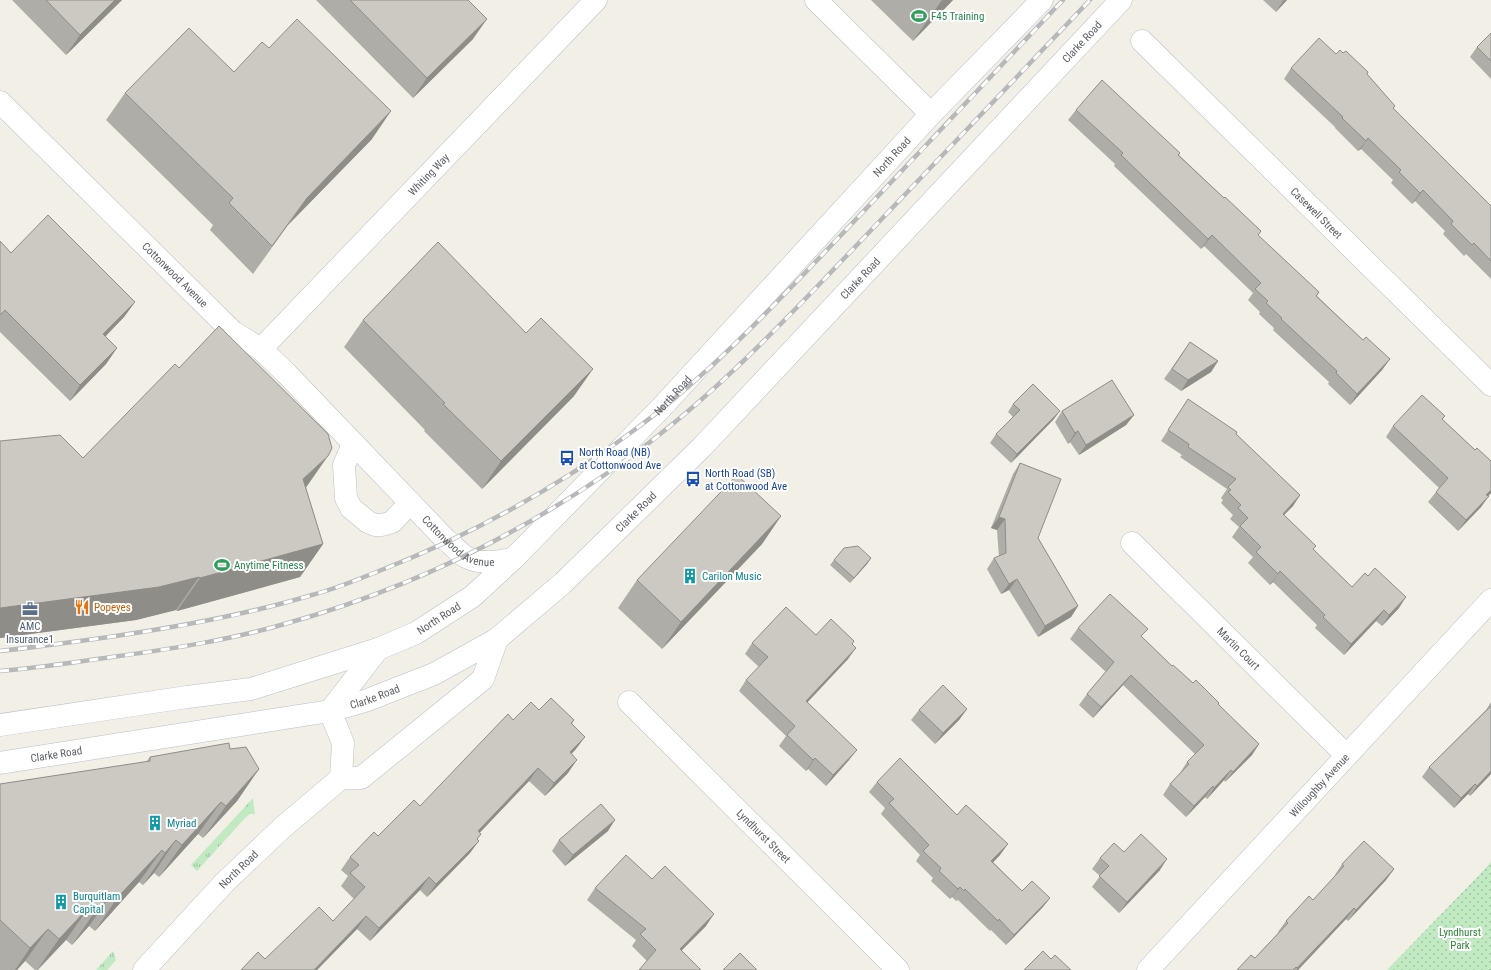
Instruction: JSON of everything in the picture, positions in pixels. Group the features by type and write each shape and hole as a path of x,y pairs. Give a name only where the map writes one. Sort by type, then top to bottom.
{"street":[{"name":"Whiting Way","path":"261,349 596,0"},
{"path":"816,0 931,114"},
{"name":"North Road","path":"330,711 378,649 416,633 473,596 514,558 661,408 931,114 1042,0"},
{"name":"Clarke Road","path":"0,763 330,711 365,701 434,674 497,639 563,583 702,447 1121,0"},
{"name":"Casewell Street","path":"1142,40 1491,385"},
{"name":"Cottonwood Avenue","path":"1,107 233,332 261,349 287,374 446,540 466,557 482,562 496,562 514,558"},
{"path":"361,451 344,465 346,498 351,508 368,522 375,525 382,525 392,522 410,503"},
{"name":"Martin Court","path":"1132,543 1346,755"},
{"name":"Willoughby Avenue","path":"1148,970 1491,600"},
{"path":"330,711 343,743 341,778 361,778 483,679 497,639"},
{"path":"0,725 251,689 378,649"},
{"name":"Lyndhurst Street","path":"629,702 898,970"},
{"name":"North Road","path":"144,970 225,882 256,852 341,778"}],"green space":[{"path":"253,798 255,814 250,814 246,817 197,871 191,865"},
{"name":"Lyndhurst Park","path":"1491,862 1491,970 1387,970 1482,872"},
{"path":"113,951 116,960 107,970 96,970"}],"building":[{"path":"46,0 115,0 80,35"},
{"path":"350,0 468,0 487,19 427,78"},
{"path":"297,19 391,111 307,198 272,246 229,203 233,198 125,93 189,28 234,72 262,42 269,48"},
{"path":"1491,33 1491,61 1477,47"},
{"path":"1319,38 1336,54 1340,50 1343,53 1346,51 1368,72 1367,74 1395,106 1393,108 1491,206 1491,261 1474,243 1472,245 1451,224 1453,221 1423,190 1420,193 1399,172 1401,170 1368,138 1366,141 1291,68"},
{"path":"1102,80 1180,153 1178,155 1261,231 1258,235 1319,292 1316,296 1363,340 1366,337 1390,359 1357,394 1336,373 1337,371 1266,303 1268,301 1255,289 1261,283 1212,235 1208,239 1121,155 1123,153 1076,110"},
{"path":"48,215 135,302 103,334 117,348 80,385 5,310 0,315 0,241 11,253"},
{"path":"438,242 526,333 541,318 593,369 501,461 443,404 445,403 363,320"},
{"path":"219,326 328,434 332,448 328,456 303,479 323,544 200,578 159,587 0,608 0,441 60,435 83,458 175,364 179,368"},
{"path":"1190,342 1218,361 1188,380 1172,369"},
{"path":"1112,380 1134,415 1086,445 1078,431 1075,433 1062,411"},
{"path":"1033,384 1060,411 1017,454 996,434 1020,410 1013,404"},
{"path":"1422,395 1445,416 1442,419 1475,450 1477,448 1491,461 1491,490 1486,495 1489,496 1466,520 1436,492 1448,478 1393,426"},
{"path":"1188,399 1237,432 1236,434 1300,495 1283,514 1316,546 1313,549 1352,587 1365,573 1368,576 1375,568 1406,597 1389,615 1384,610 1351,644 1323,617 1325,615 1280,571 1278,574 1256,552 1261,547 1240,526 1248,518 1238,508 1241,505 1228,492 1231,490 1228,487 1236,479 1188,447 1189,444 1168,430"},
{"path":"1020,463 1061,479 1038,538 1078,606 1045,626 1017,579 1009,584 994,558 1006,553 1005,519 999,517"},
{"name":"Carilon Music","path":"737,475 781,516 681,622 637,580"},
{"path":"858,546 871,558 854,578 834,560 844,548"},
{"path":"1110,594 1148,629 1141,636 1172,666 1173,665 1193,683 1196,680 1259,744 1233,772 1231,770 1194,806 1170,784 1189,764 1187,762 1204,745 1131,675 1101,707 1087,694 1114,662 1078,628"},
{"path":"786,607 816,635 831,619 854,641 852,644 856,648 806,701 857,750 833,775 815,758 813,760 787,735 795,726 746,680 768,657 752,643"},
{"path":"943,685 967,709 943,733 919,710"},
{"path":"551,698 574,720 571,723 585,737 570,752 577,760 554,783 538,768 478,831 481,834 477,839 479,841 436,884 429,877 379,928 366,916 314,970 241,970 258,952 265,959 319,907 333,921 365,887 350,873 359,865 350,857 374,832 378,836 414,800 420,806 508,714 513,720 531,702 539,710"},
{"path":"1491,706 1491,771 1477,786 1475,784 1461,798 1429,767"},
{"path":"229,743 230,749 246,747 259,769 226,806 221,802 182,845 176,840 165,853 162,850 117,898 112,894 94,913 89,907 59,939 48,929 30,948 0,920 0,784 150,761 150,757"},
{"path":"900,758 957,815 966,805 1008,844 991,861 1022,891 1032,881 1050,898 1014,935 999,919 998,921 965,889 964,891 960,887 958,889 939,871 941,868 923,851 929,845 889,803 894,799 877,782"},
{"path":"601,804 615,820 573,855 559,840"},
{"path":"1141,834 1167,859 1127,902 1099,876 1109,866 1100,858 1114,843 1124,852"},
{"path":"1364,841 1394,869 1356,910 1354,908 1297,968 1296,967 1293,970 1237,970 1251,955 1255,958 1288,923 1286,921 1309,896 1313,900 1344,866 1342,864"},
{"path":"626,855 652,879 665,866 714,914 680,949 701,970 639,970 656,950 640,934 646,929 595,888"},
{"path":"1043,951 1051,959 1055,955 1071,970 1024,970"},
{"path":"740,953 757,970 723,970"}],"railway":[{"path":"0,651 109,637 186,625 262,609 321,593 362,578 446,543 542,492 603,452 662,409 744,336 1063,0"},
{"path":"0,671 56,665 179,647 223,639 288,623 372,596 413,579 493,542 569,498 641,449 674,423 737,367 827,277 1090,0"}],"place":[{"name":"F45 Training","path":"919,16"},
{"name":"North Road (NB) at Cottonwood Ave","path":"567,458"},
{"name":"North Road (SB) at Cottonwood Ave","path":"693,479"},
{"name":"Anytime Fitness","path":"222,565"},
{"name":"Carilon Music","path":"690,576"},
{"name":"Popeyes","path":"82,607"},
{"name":"AMC Insurance1","path":"30,609"},
{"name":"Myriad","path":"155,823"},
{"name":"Burquitlam Capital","path":"61,902"}]}
